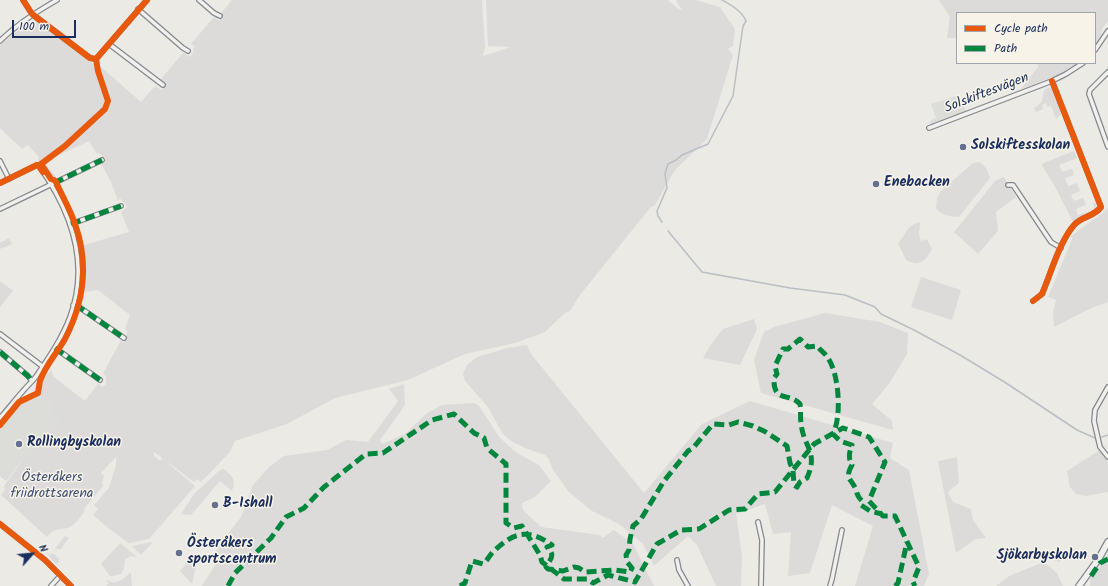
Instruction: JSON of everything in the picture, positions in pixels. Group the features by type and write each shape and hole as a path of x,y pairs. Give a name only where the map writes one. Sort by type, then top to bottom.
{"street":[{"path":"23,0 32,14 90,58 96,59 147,0"},
{"path":"0,41 11,30 32,14 57,0"},
{"path":"199,0 214,13 220,16"},
{"path":"138,10 188,51"},
{"path":"1096,49 1108,31"},
{"path":"109,44 163,84"},
{"name":"Solskiftesvägen","path":"929,128 1052,82 1081,64"},
{"path":"1108,72 1090,90 1089,94 1108,147"},
{"path":"1033,301 1042,294 1068,233 1076,223 1098,212 1101,207 1052,82"},
{"path":"0,209 102,160"},
{"path":"0,161 9,178"},
{"path":"0,183 37,165 39,166 52,184 71,224 77,251 78,269 77,291 74,306 55,348 37,375 0,418"},
{"path":"1008,185 1013,186 1051,242 1061,248"},
{"path":"71,224 121,206"},
{"path":"74,306 78,307 124,338"},
{"path":"0,334 42,366"},
{"path":"55,348 100,380"},
{"path":"0,352 32,381"},
{"path":"1108,387 1095,410 1094,421 1100,447 1108,457"},
{"path":"758,522 762,540 761,586"},
{"path":"0,524 45,560 71,586"},
{"path":"830,586 842,530"},
{"path":"1079,586 1098,560 1108,542"},
{"path":"677,560 679,570 688,586"},
{"path":"51,586 60,576"}],"shaded area":[{"path":"956,96 960,107 964,106 966,112 931,125 930,121 936,118 931,104"},
{"name":"Rollingbyskolan","path":"39,395 53,406 59,420 29,455 26,455 6,481 0,476 0,427 20,403"}],"green space":[{"name":"Österåkers friidrottsarena","path":"232,0 482,0 485,47 483,56 511,47 488,46 486,0 668,0 677,8 682,10 676,0 695,0 720,7 735,29 733,46 728,49 733,55 707,139 675,170 655,205 650,208 580,295 570,311 565,313 545,332 515,343 465,354 408,380 335,398 287,424 235,441 230,452 201,482 197,479 194,482 162,458 195,486 149,539 129,543 93,515 98,509 94,505 109,488 116,465 116,457 101,473 104,476 102,482 103,486 84,509 85,510 77,522 70,527 53,531 47,537 1,495 5,490 4,486 26,455 29,455 59,420 53,414 53,406 34,391 39,379 47,375 51,370 54,377 85,401 98,384 103,387 106,384 106,376 103,374 121,340 124,343 126,339 127,331 125,329 130,315 98,290 84,292 84,245 129,232 121,212 127,207 120,198 118,201 111,182 101,163 106,159 99,153 97,154 89,141 51,159 46,165 57,178 53,180 44,173 38,161 39,157 28,145 22,149 0,128 0,46 4,41 34,19 92,63 101,67 141,102 155,86 162,90 165,86 160,80 183,53 190,57 193,53 194,46 191,44 214,17 219,21 222,17 222,12","holes":["154,452 162,458 160,461 154,456"]},
{"path":"939,0 1108,0 1108,21 1102,29 1100,41 1096,44 1096,12 956,12 956,38 947,38 950,17"},
{"path":"1037,64 1076,64 1061,74 1021,89 1038,67"},
{"path":"1051,87 1055,91 1061,114 1056,119 1051,106 1047,107 1046,103 1042,105 1043,109 1036,112 1034,108 1041,102 1043,93 1046,89"},
{"path":"1074,151 1077,158 1059,165 1062,172 1072,169 1074,175 1065,178 1068,186 1077,183 1080,191 1071,195 1074,201 1083,198 1086,205 1076,209 1078,215 1095,210 1093,203 1096,203 1097,208 1095,212 1073,222 1053,183 1041,164"},
{"path":"980,162 986,168 990,178 959,217 941,213 936,208 937,198 941,191 973,163"},
{"path":"1004,177 1016,197 996,212 998,231 978,254 954,232 996,180"},
{"path":"1108,208 1108,302 1089,309 1054,327 1053,313 1056,300 1048,297 1072,239 1071,236"},
{"path":"920,222 919,235 921,241 927,239 932,249 925,260 915,263 906,260 898,243 909,228"},
{"path":"9,238 12,244 0,249 0,243"},
{"path":"921,277 961,290 952,320 911,307"},
{"path":"0,281 13,291 0,307"},
{"path":"825,313 880,322 908,333 907,354 889,384 872,404 892,421 893,430 761,393 754,360 764,332 774,327"},
{"path":"754,319 757,329 740,365 703,358 711,344 723,329"},
{"path":"527,345 531,354 644,493 702,424 750,401 893,443 890,458 909,470 929,574 924,586 855,586 873,526 832,505 810,573 788,576 791,532 773,534 765,504 736,514 742,557 741,586 716,586 697,545 688,536 654,566 643,544 619,524 592,511 569,492 553,470 549,459 545,455 511,441 503,434 487,406 465,381 463,373 467,365 477,357 507,348"},
{"path":"404,384 405,405 380,440 382,444 405,434 427,413 442,405 474,403 479,406 500,438 517,453 539,465 551,481 535,497 522,503 523,510 541,527 600,535 603,538 614,530 633,544 654,586 202,586 216,564 212,559 220,544 241,517 253,485 269,467 284,456 327,450 346,440 368,442 398,401 389,389"},
{"path":"1100,450 1108,462 1108,492 1086,496 1076,494 1070,487 1067,471"},
{"path":"957,457 959,483 948,492 953,502 971,509 973,520 986,538 976,539 956,553 938,461"},
{"path":"224,469 233,478 234,484 232,491 220,481 191,515 181,514 194,494 220,470"},
{"path":"65,536 69,538 60,550 58,548 56,550 55,549"},
{"path":"120,543 137,557 131,556 125,559 124,569 121,574 110,576 101,564"},
{"path":"152,543 141,555 132,546"},
{"path":"42,548 50,555 52,553 59,558 59,562 56,564"},
{"path":"1048,551 1064,559 1058,562 1045,557 1015,560 1017,552"},
{"path":"1108,554 1108,586 1090,586 1090,579 1104,562"},
{"path":"194,555 198,559 192,584 180,571"},
{"path":"1044,562 1057,573 1063,586 996,586 1009,576"},
{"path":"130,573 132,586 106,586 109,583 106,581 107,580 110,582 116,582"}],"waterway":[{"path":"662,222 657,211 667,188 665,174 668,164 682,155 708,144 733,96 743,26 746,21 739,11 722,0"},
{"path":"668,231 702,272 790,288 845,295 875,307 881,314 960,355 1006,383 1077,430 1095,438"},
{"path":"1102,437 1108,435"}],"marked path":[{"path":"54,183 102,160"},
{"path":"71,224 121,206"},
{"path":"75,306 79,307 124,338"},
{"path":"460,586 465,583 472,561 483,564 502,544 509,539 522,534 536,536 552,545 547,547 552,555 546,567 548,569 563,571 574,567 585,572 614,570 630,572 632,568 627,562 626,555 629,550 633,526 641,519 664,481 688,451 693,448 713,424 729,425 738,422 753,426 764,431 787,446 790,463 793,470 794,485 797,487 800,482 807,478 810,469 811,455 802,431 800,404 796,400 779,394 774,386 774,378 777,374 775,366 783,349 788,349 800,339 808,347 817,346 827,356 832,365 838,395 838,417 833,434 840,441 852,445 849,455 852,465 849,476 858,496 862,501 861,505 870,511 882,514"},
{"path":"55,348 100,380"},
{"path":"0,352 32,381"},
{"path":"228,586 235,573 271,538 286,517 304,508 324,487 366,454 383,453 432,420 454,414 474,433 484,438 487,448 506,464 506,523 514,528 522,526 540,555 542,562 564,579 587,579 593,583 608,575 635,582 657,544 681,530 699,529 729,510 745,509 758,494 775,492 814,444 843,428 869,437 885,462 869,501 883,516 895,516 919,567 913,582 915,586"},
{"path":"895,586 898,583 907,542"},
{"path":"1091,576 1100,563 1108,559"}],"cycle path":[{"path":"23,0 32,14 90,58 96,59"},
{"path":"96,59 147,0"},
{"path":"0,425 19,402 38,393 42,375 65,339 77,311 83,268 79,239 73,218 56,182 51,179 41,164 65,146 105,109 108,101 98,71 96,59"},
{"path":"1033,301 1042,294 1060,248 1075,224 1096,212 1101,207 1052,81"},
{"path":"0,183 37,165 43,172"},
{"path":"0,524 45,560 71,586"}],"place":[{"name":"Solskiftesskolan","path":"963,147"},
{"name":"Enebacken","path":"876,184"},
{"name":"Rollingbyskolan","path":"19,444"},
{"name":"B-Ishall","path":"215,505"},
{"name":"Österåkers sportscentrum","path":"179,553"},
{"name":"Sjökarbyskolan","path":"1095,557"}]}
